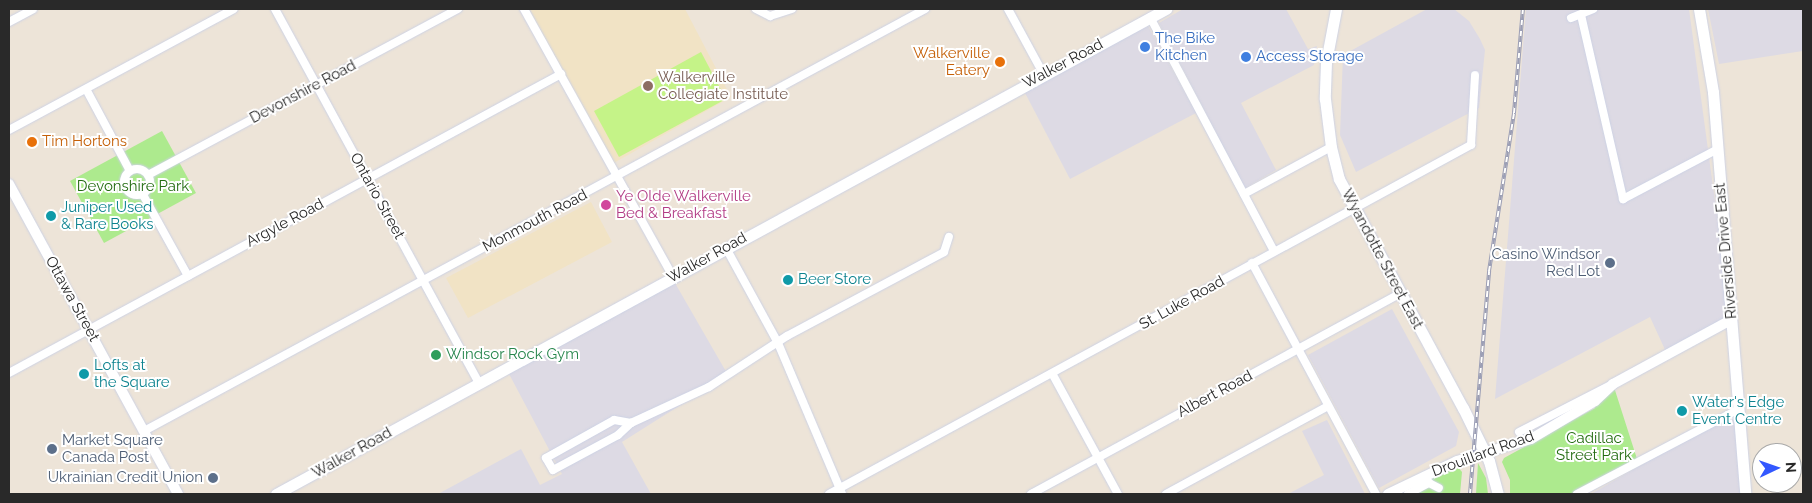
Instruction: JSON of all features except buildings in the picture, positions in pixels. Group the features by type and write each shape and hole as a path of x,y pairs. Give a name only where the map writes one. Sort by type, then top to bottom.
{"main road":[{"name":"Walker Road","path":"276,494 1166,9"},
{"name":"Wyandotte Street East","path":"1336,9 1326,62 1325,99 1331,147 1339,179 1484,452 1497,483 1498,494"},
{"name":"Riverside Drive East","path":"1699,9 1713,92 1745,494"}],"street":[{"path":"9,22 33,9"},
{"path":"9,130 234,9"},
{"name":"Ontario Street","path":"275,9 479,383"},
{"name":"Devonshire Road","path":"148,175 458,9"},
{"path":"524,9 673,277"},
{"path":"756,9 770,16 792,9"},
{"name":"Monmouth Road","path":"144,431 925,9"},
{"path":"1008,9 1044,75"},
{"path":"1571,18 1593,9"},
{"path":"1581,15 1622,198 1718,149"},
{"path":"1150,17 1274,251"},
{"name":"Argyle Road","path":"9,373 561,74"},
{"name":"St. Luke Road","path":"830,494 841,491 1252,263 1354,210 1471,145 1475,75"},
{"path":"86,89 130,171"},
{"path":"1244,194 1331,147"},
{"path":"141,170 148,175 149,183 142,193 134,194 125,187 124,179 130,171 141,170"},
{"name":"Ottawa Street","path":"9,184 178,494"},
{"path":"142,193 188,276"},
{"path":"631,423 614,420 546,458 553,470 618,435 631,423 709,387 778,344 787,336 944,252 949,237"},
{"path":"726,248 778,344 841,491"},
{"path":"1252,263 1376,494"},
{"name":"Albert Road","path":"1031,494 1399,294"},
{"name":"Drouillard Road","path":"1388,494 1457,461 1531,439 1596,401 1613,384 1731,320"},
{"path":"1053,375 1118,494"},
{"path":"1519,432 1593,391 1613,384"},
{"path":"1166,494 1328,406"},
{"path":"1577,494 1739,408"},
{"path":"1408,494 1428,483 1439,488"}],"shaded area":[{"name":"Walkerville Collegiate Institute","path":"529,9 685,9 731,97 612,164"},
{"name":"Access Storage","path":"1183,9 1286,9 1308,49 1317,46 1314,65 1241,103 1276,170 1245,188 1159,23"},
{"path":"1427,9 1454,9 1469,21 1480,39 1485,50 1479,108 1356,172 1340,135 1343,55"},
{"path":"1526,9 1689,9 1731,320 1667,354 1650,317 1495,399"},
{"path":"1708,9 1803,9 1803,51 1719,64"},
{"path":"1148,26 1196,113 1070,179 1024,91"},
{"path":"591,202 612,242 468,318 446,278"},
{"path":"675,283 728,375 622,442 651,494 438,494 521,449 540,485 562,474 508,372"},
{"path":"1392,309 1459,432 1456,446 1379,488 1308,355"},
{"path":"1739,409 1740,494 1591,494"},
{"path":"1327,420 1365,494 1288,494 1324,475 1302,431"}],"green space":[{"path":"701,52 726,99 619,157 594,111"},
{"name":"Devonshire Park","path":"162,131 196,193 104,243 70,181"},
{"name":"Cadillac Street Park","path":"1613,384 1638,462 1577,494 1510,494 1510,480 1502,462 1504,458 1595,408 1595,401"},
{"path":"1478,463 1486,478 1488,494 1476,494"},
{"path":"1457,466 1462,472 1460,494 1411,494 1410,489"}],"railway":[{"path":"1470,494 1489,271 1514,113 1523,9"}],"place":[{"name":"The Bike Kitchen","path":"1145,47"},
{"name":"Access Storage","path":"1246,57"},
{"name":"Walkerville Eatery","path":"1000,62"},
{"name":"Walkerville Collegiate Institute","path":"648,86"},
{"name":"Tim Hortons","path":"32,142"},
{"name":"Ye Olde Walkerville Bed & Breakfast","path":"606,205"},
{"name":"Juniper Used & Rare Books","path":"51,216"},
{"name":"Casino Windsor Red Lot","path":"1610,263"},
{"name":"Beer Store","path":"788,280"},
{"name":"Windsor Rock Gym","path":"436,355"},
{"name":"Lofts at the Square","path":"84,374"},
{"name":"Water's Edge Event Centre","path":"1682,411"},
{"name":"Market Square Canada Post","path":"52,449"},
{"name":"Ukrainian Credit Union","path":"213,478"}]}
